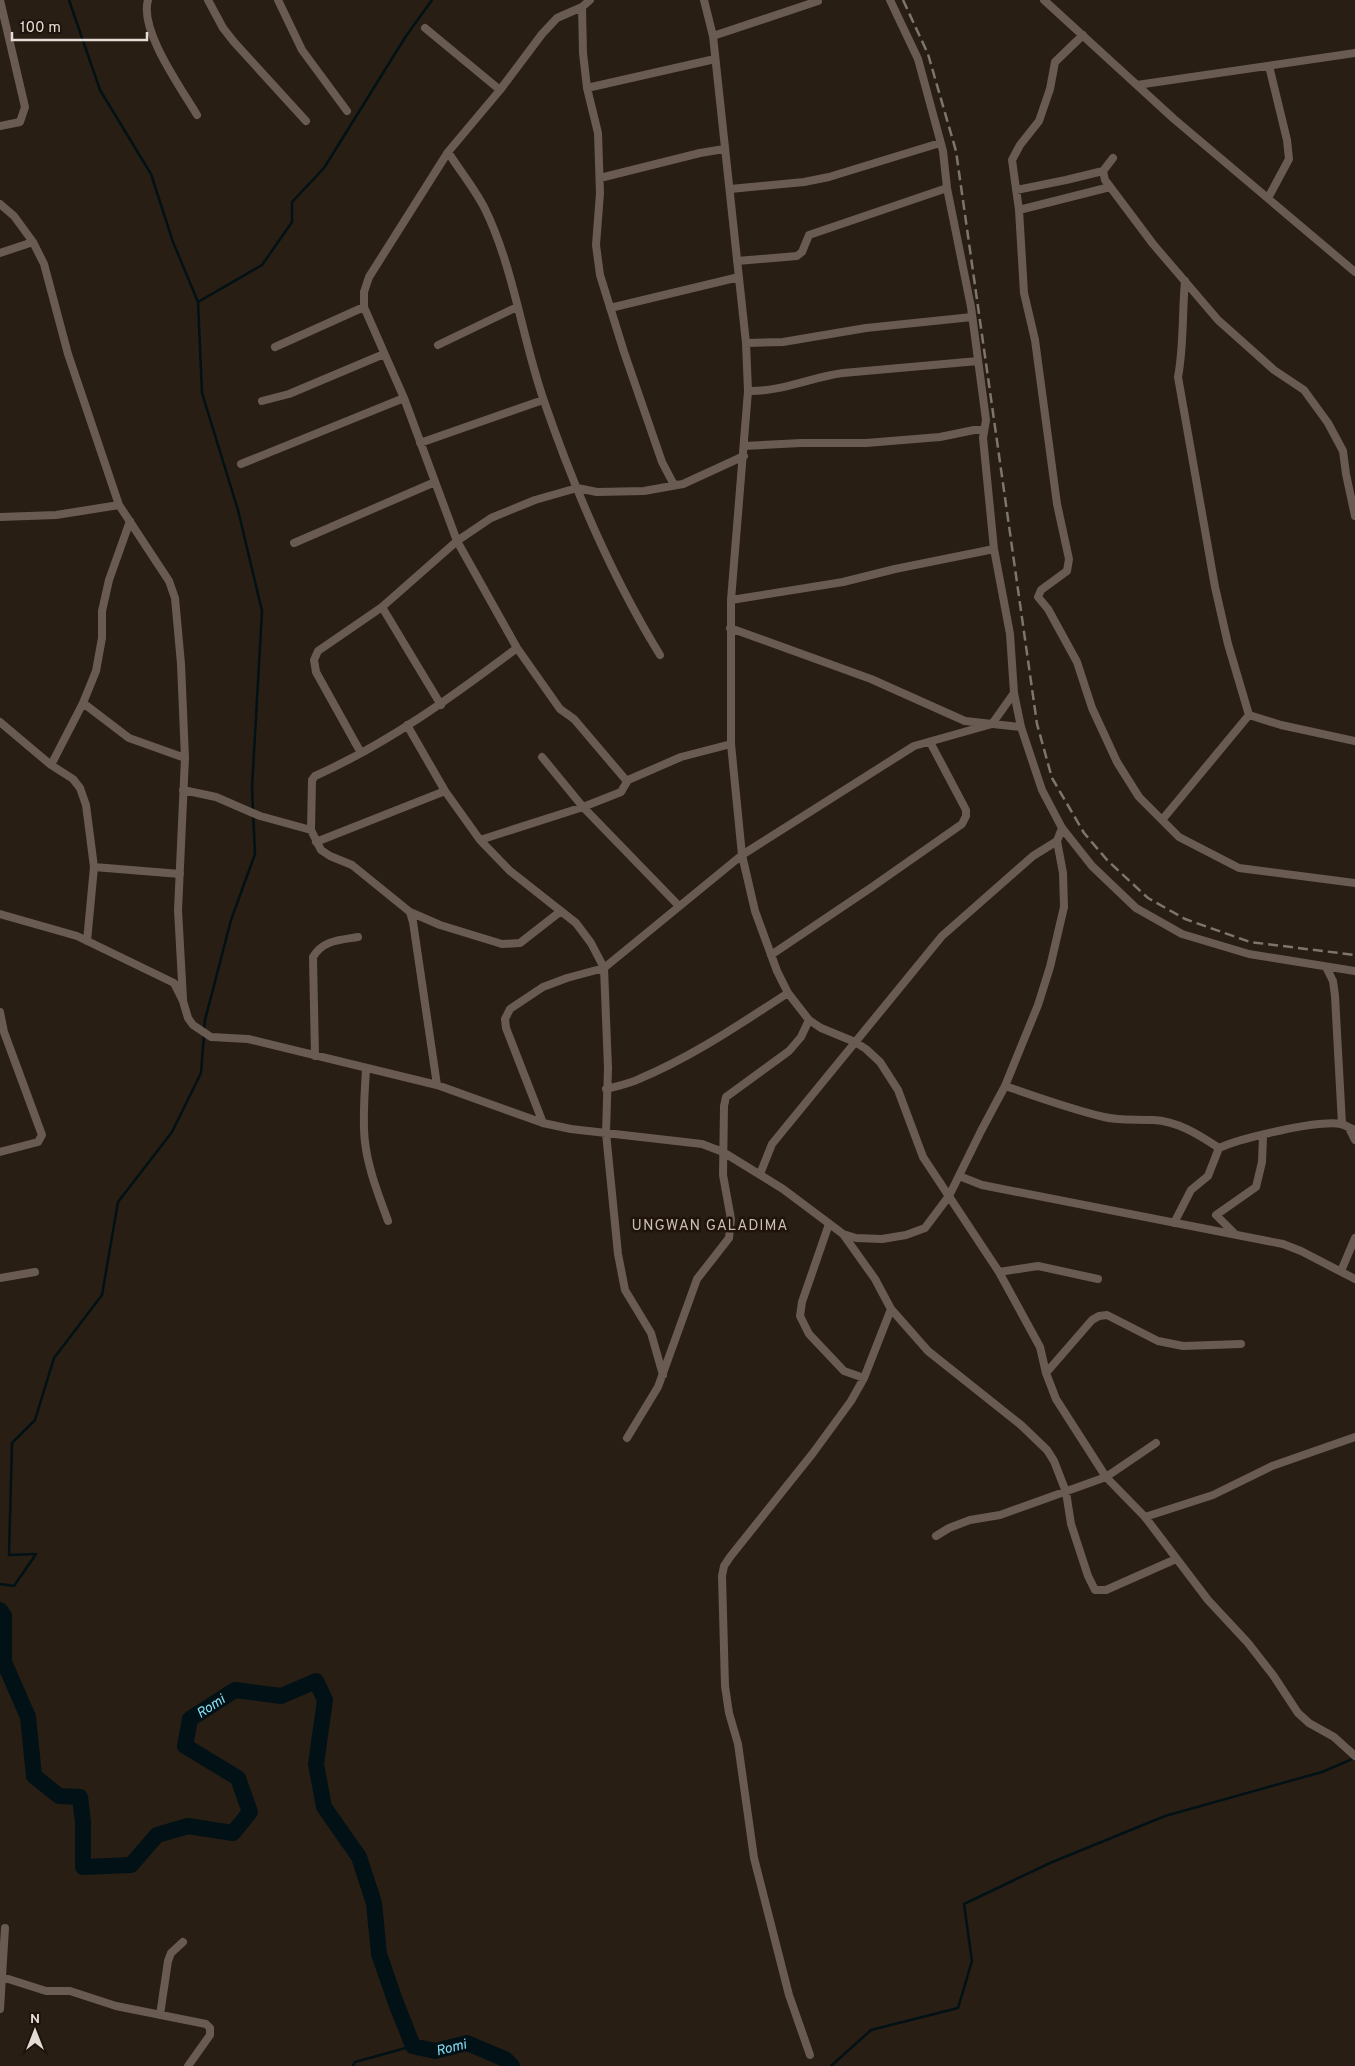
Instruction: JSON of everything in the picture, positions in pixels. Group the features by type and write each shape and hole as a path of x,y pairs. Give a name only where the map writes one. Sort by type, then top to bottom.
{"street":[{"path":"0,0 25,106 20,122 0,126"},
{"path":"148,0 146,7 147,23 162,56 197,114"},
{"path":"208,0 223,28 234,42 306,121"},
{"path":"278,0 302,50 347,111"},
{"path":"590,0 582,7 557,18 542,34 500,90 448,152 369,277 364,292 364,307 404,398 457,541 517,648 560,709 574,719 624,779 628,780"},
{"path":"704,0 713,36 746,343 748,391 731,600 731,744 742,855 755,911 771,955 788,993 809,1020 837,1036 855,1042 866,1049 880,1062 898,1090 923,1157 999,1272 1040,1347 1046,1373 1056,1399 1106,1477 1145,1517 1208,1600 1248,1643 1273,1675 1298,1713 1310,1723 1334,1737 1355,1756"},
{"path":"713,36 818,0"},
{"path":"890,0 918,59 940,144 972,317 986,420 983,438 994,549 1010,634 1014,693 1021,727 1042,790 1062,828 1092,866 1136,908 1182,934 1249,954 1326,968 1355,971"},
{"path":"1044,0 1138,85 1355,272"},
{"path":"582,7 583,53 587,88 598,133 600,178 596,245 600,275 662,462 673,483 677,485"},
{"path":"425,28 500,90"},
{"path":"1083,35 1055,62 1050,89 1039,121 1020,145 1012,160 1019,210 1024,293 1037,349 1057,504 1069,560 1067,571 1041,590 1038,597 1048,609 1077,662 1092,708 1117,762 1139,797 1180,837 1239,868 1355,882"},
{"path":"1138,85 1355,53"},
{"path":"587,88 715,59"},
{"path":"1268,198 1289,159 1287,140 1269,66"},
{"path":"730,189 804,182 828,177 940,144"},
{"path":"600,178 700,153 724,149"},
{"path":"448,152 485,209 504,258 543,400 577,488 634,613 660,655"},
{"path":"1016,190 1066,180 1102,170 1113,158"},
{"path":"1102,170 1105,180 1153,244 1218,320 1274,370 1304,390 1328,423 1344,451 1346,474 1355,516"},
{"path":"1019,210 1110,187"},
{"path":"737,261 797,256 802,252 809,235 947,188"},
{"path":"0,204 14,216 33,242 44,264 68,354 119,505 169,581 174,598 181,664 185,758 178,910 183,1001"},
{"path":"0,253 33,242"},
{"path":"610,308 739,277"},
{"path":"1185,281 1181,326 1181,359 1178,377 1215,587 1228,644 1249,715"},
{"path":"275,347 364,307"},
{"path":"438,345 517,307"},
{"path":"746,343 783,342 866,328 972,317"},
{"path":"262,401 289,394 384,354"},
{"path":"748,391 764,392 802,383 824,375 978,361"},
{"path":"241,464 404,398"},
{"path":"420,443 543,400"},
{"path":"744,446 801,443 866,443 940,437 974,430 984,430"},
{"path":"361,753 316,672 314,660 318,651 382,607 457,541 491,518 535,500 577,488 597,492 644,491 683,484 744,456"},
{"path":"294,543 435,482"},
{"path":"0,515 56,515 119,505"},
{"path":"51,765 83,703 96,670 102,638 102,611 109,580 130,522"},
{"path":"731,600 843,582 895,568 994,549"},
{"path":"382,607 441,705"},
{"path":"730,628 871,679 965,721 1021,727"},
{"path":"517,648 441,705 361,753 315,776 312,780 311,830 321,850 352,865 410,912 440,925 511,945 520,943 561,911"},
{"path":"543,1123 506,1028 505,1019 510,1009 543,987 604,968 742,855 778,834 902,752 914,746 992,724 1014,693"},
{"path":"83,703 129,738 185,758"},
{"path":"1162,820 1249,715"},
{"path":"1249,715 1282,725 1355,741"},
{"path":"0,722 51,765 73,779 80,788 86,805 94,867 86,941"},
{"path":"407,725 445,791 480,840 510,871 576,923 591,943 604,968 608,1068 606,1133 618,1254 625,1290 651,1333 663,1375"},
{"path":"771,955 962,824 966,816 966,810 930,742"},
{"path":"480,840 583,807 621,792 628,780 680,757 731,744"},
{"path":"542,757 583,807 679,906"},
{"path":"183,790 216,797 260,816 311,830"},
{"path":"316,842 445,791"},
{"path":"0,914 77,936 174,983 183,1001 188,1018 193,1025 211,1037 248,1039 437,1085 543,1123 571,1129 702,1144 723,1152 760,1174 843,1234 856,1238 874,1239 906,1235 925,1228 949,1196 1005,1086 1038,1005 1050,967 1064,907 1064,873 1057,842 1062,828"},
{"path":"760,1174 772,1144 942,936 1033,856 1057,842"},
{"path":"94,867 180,874"},
{"path":"410,912 414,922 437,1085"},
{"path":"314,1056 313,957 318,949 325,944 358,937"},
{"path":"1326,968 1333,981 1349,1127 1355,1140"},
{"path":"606,1089 638,1080 678,1060 725,1034 788,993"},
{"path":"0,1012 2,1033 42,1135 38,1142 0,1152"},
{"path":"627,1438 650,1403 663,1375 697,1279 729,1238 731,1219 723,1175 724,1106 726,1097 790,1050 801,1037 809,1020"},
{"path":"366,1068 365,1143 377,1190 388,1221"},
{"path":"1005,1086 1105,1118 1155,1120 1175,1124 1198,1134 1219,1148 1301,1126 1328,1124 1349,1127"},
{"path":"1237,1235 1216,1215 1256,1187 1262,1162 1263,1136"},
{"path":"1174,1223 1191,1190 1208,1176 1219,1148"},
{"path":"959,1176 982,1185 1283,1244 1301,1251 1355,1279"},
{"path":"829,1224 802,1302 800,1316 809,1334 844,1371 864,1378"},
{"path":"843,1234 875,1279 892,1309 928,1351 1022,1426 1047,1450 1054,1461 1066,1492 1071,1524 1094,1590 1106,1590 1176,1559"},
{"path":"1341,1271 1355,1238"},
{"path":"999,1272 1038,1266 1098,1279"},
{"path":"0,1278 35,1272"},
{"path":"810,2055 790,1995 754,1858 738,1744 729,1713 725,1686 722,1576 724,1566 730,1557 851,1402 864,1378 892,1309"},
{"path":"1046,1373 1092,1320 1107,1314 1158,1341 1183,1346 1241,1344"},
{"path":"1145,1517 1213,1494 1272,1466 1355,1437"},
{"path":"936,1536 949,1528 970,1520 1000,1515 1106,1477 1156,1443"},
{"path":"0,2009 5,1928"},
{"path":"160,2015 168,1961 172,1953 183,1942"},
{"path":"2,1977 46,1990 70,1991 116,2006 206,2024 210,2028 210,2035 188,2066"}],"waterway":[{"path":"69,0 100,90 151,174 173,242 198,302 202,393 238,510 262,611 252,788 255,854 231,920 204,1029"},
{"path":"198,302 262,265 292,222 292,202 324,168 406,36 432,0"},
{"path":"0,1584 14,1586 36,1554 9,1555 12,1443 35,1420 54,1358 102,1295 118,1202 172,1132 201,1073 204,1035"},
{"name":"Romi","path":"0,1610 4,1616 4,1662 28,1717 34,1776 59,1796 80,1797 83,1822 83,1867 131,1865 157,1835 188,1826 233,1833 250,1812 238,1778 185,1746 190,1719 235,1690 281,1696 316,1681 325,1700 316,1764 324,1807 359,1857 374,1903 379,1954 413,2046 435,2051 467,2043 505,2059 512,2066"},
{"path":"831,2066 871,2030 958,2008 972,1961 964,1904 1050,1863 1165,1816 1322,1772 1355,1758"},
{"path":"353,2066 355,2062 413,2046"}],"railway":[{"path":"903,0 928,54 956,151 1037,724 1052,778 1084,833 1108,861 1148,898 1185,919 1250,942 1355,955"}],"district":[{"name":"UNGWAN GALADIMA","path":"710,1225"}]}
